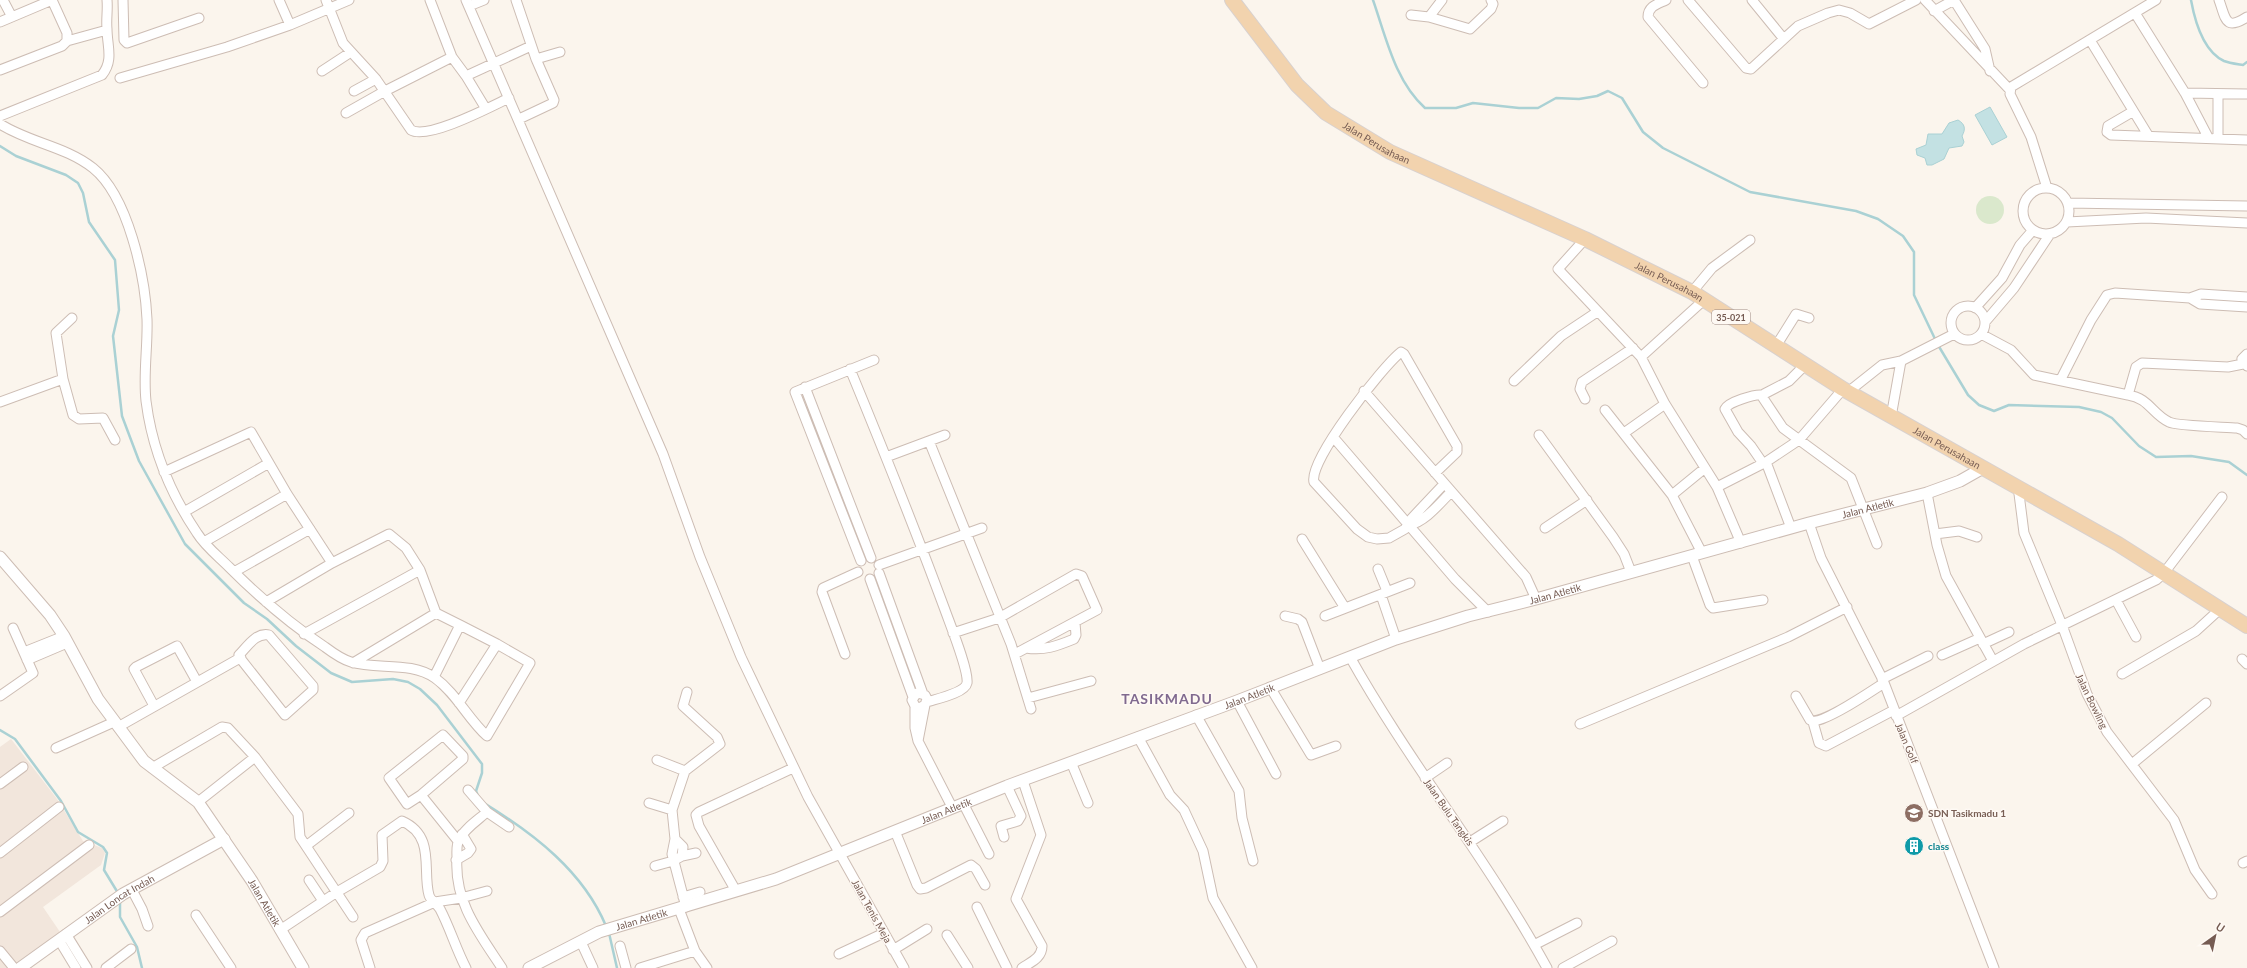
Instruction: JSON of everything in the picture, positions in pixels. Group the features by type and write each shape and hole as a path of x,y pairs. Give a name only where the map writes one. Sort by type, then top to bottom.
{"main road":[{"name":"Jalan Perusahaan","path":"1233,1 1284,68 1326,113 1390,152 1585,239 1705,299 1805,365 1846,390 1891,417 2018,486 2164,573 2219,610 2247,626"}],"street":[{"path":"3,0 12,18"},
{"path":"0,22 52,0 67,33 67,41"},
{"path":"0,116 102,75 108,66 110,53 106,30 107,0"},
{"path":"123,0 124,40 127,43 198,18"},
{"path":"279,0 290,25"},
{"path":"125,76 227,47 290,25 327,4 349,0"},
{"path":"430,0 452,57 486,108"},
{"path":"467,3 484,0"},
{"path":"516,0 531,46 554,102 519,119"},
{"path":"1429,17 1442,0"},
{"path":"1411,14 1429,17 1470,29 1491,9 1493,4 1491,0"},
{"path":"1666,0 1652,7 1648,12 1648,17 1704,83"},
{"path":"1688,0 1746,68 1755,67 1783,38 1798,26 1828,13 1838,10 1850,13 1869,24 1916,0"},
{"path":"1752,0 1783,38"},
{"path":"1925,0 1990,71 2010,90 2031,137 2047,188"},
{"path":"1934,11 1954,0 1985,49 1990,71"},
{"path":"2010,90 2012,86 2156,0"},
{"path":"2219,0 2226,21 2229,24 2236,24 2247,18"},
{"name":"Jalan Tenis Meja","path":"467,3 519,119 663,454 700,557 741,657 793,768 904,968"},
{"path":"327,4 339,37 376,79 411,130 418,133 438,128 509,98"},
{"path":"2135,13 2185,94 2208,138"},
{"path":"0,70 62,46 67,41 106,30"},
{"path":"2090,40 2132,112 2148,135"},
{"path":"466,76 531,46"},
{"path":"322,70 351,52"},
{"path":"536,59 560,52"},
{"path":"346,113 385,91 452,57"},
{"path":"354,91 376,79"},
{"path":"2185,94 2247,94"},
{"path":"2218,94 2218,138"},
{"path":"2132,112 2108,126 2106,132 2111,135 2148,135 2247,140"},
{"path":"0,124 31,139 52,145 81,160 104,179 114,192 131,232 145,290 147,320 146,399 153,443 164,472 184,512 204,542 266,602 304,634 343,659 353,663 411,669 434,678 459,703 485,735 488,735 530,663 497,644 436,613 420,570 406,548 389,534 332,563 266,602"},
{"path":"2047,188 2060,192 2068,203 2070,210 2067,222 2060,229 2050,234 2044,234 2032,230 2024,218 2024,203 2033,192 2047,188"},
{"path":"2068,203 2247,206"},
{"path":"2067,222 2146,218 2247,223"},
{"path":"1975,308 2002,278 2020,245 2032,230"},
{"path":"1718,487 1800,440 1846,390 1876,369 1890,362 1901,361 1950,336 1971,340 1981,334 1985,322 2014,288 2050,234"},
{"path":"1585,239 1557,268 1596,312 1641,357 1665,404 1718,487 1741,543"},
{"path":"1692,292 1712,268 1750,240"},
{"path":"2061,379 2105,297 2115,293 2190,298 2201,294 2247,297"},
{"path":"2190,298 2200,304 2247,307"},
{"path":"1641,357 1705,299"},
{"path":"1950,336 1951,322 1955,311 1966,306 1975,308 1982,313 1985,322"},
{"path":"1514,381 1561,336 1596,312"},
{"path":"1776,346 1796,314 1809,318"},
{"path":"72,318 56,333 63,379 76,418 103,418 115,440"},
{"path":"1981,334 2011,350 2031,373 2137,396 2150,405 2169,422 2238,428 2247,434"},
{"path":"1586,400 1580,389 1582,382 1632,348"},
{"path":"1435,473 1456,453 1457,446 1404,354 1399,353 1364,391 1334,438 1313,476 1316,485 1357,529 1368,537 1377,539 1389,538 1409,525 1415,524 1451,492"},
{"path":"2128,395 2136,367 2142,363 2228,367 2245,365 2243,357 2247,354"},
{"path":"858,572 861,561 795,392 874,360"},
{"path":"1891,417 1901,361"},
{"path":"1791,528 1764,462 1738,432 1725,409 1729,404 1754,395 1762,395 1786,383 1805,365"},
{"path":"850,369 922,549 953,634 966,677 966,686 962,690 925,700 919,708 914,702 870,579"},
{"path":"0,402 63,379"},
{"path":"805,388 871,558 879,569 925,700 918,741"},
{"path":"1364,391 1526,577 1536,599"},
{"path":"1762,395 1780,426 1851,478 1877,544"},
{"path":"1624,433 1665,404"},
{"path":"1605,410 1615,426 1624,433 1672,495 1697,554 1710,605 1713,608 1763,600"},
{"path":"164,472 249,431 253,433 287,494 332,563"},
{"path":"886,457 945,435"},
{"path":"1539,435 1587,500 1624,554 1631,572"},
{"path":"1334,438 1455,579 1488,612"},
{"path":"929,440 999,618 1015,654 1031,709"},
{"path":"184,512 269,463"},
{"path":"1672,495 1705,468"},
{"name":"Jalan Atletik","path":"529,968 543,965 600,932 683,904 770,881 963,803 1237,701 1396,639 1468,616 1536,599 1809,523 1927,493 1960,481 1983,468"},
{"path":"828,479 839,474"},
{"path":"1409,525 1412,518 1444,484"},
{"name":"Jalan Bowling","path":"2018,486 2024,533 2062,625 2087,694 2107,732 2174,820 2195,870 2212,894"},
{"path":"1927,493 1935,534 1946,576 1993,661"},
{"path":"204,542 287,494"},
{"path":"1796,696 1813,722 1819,743 1826,746 1895,713 2062,625 2147,586 2164,573 2222,497"},
{"path":"1545,528 1587,500"},
{"name":"Jalan Golf","path":"1809,523 1821,558 1883,681 1994,968"},
{"path":"870,579 879,569 922,549 982,528"},
{"path":"234,572 310,529"},
{"path":"1935,534 1958,531 1977,537"},
{"path":"1302,539 1345,608"},
{"path":"861,561 871,558"},
{"name":"Jalan Atletik","path":"1,562 50,615 66,639 98,699 116,724 152,768 198,802 252,881 303,968"},
{"path":"1378,569 1396,639"},
{"path":"304,634 420,570"},
{"path":"858,572 863,578 870,579"},
{"path":"845,654 822,592 823,588 858,572"},
{"path":"953,634 999,618 1078,574 1082,576 1098,608 1015,654"},
{"path":"1325,616 1410,582"},
{"path":"2116,600 2136,637"},
{"path":"1580,724 1788,637 1847,607"},
{"path":"2122,674 2183,639 2204,625 2219,610"},
{"path":"353,663 436,613"},
{"path":"1285,616 1298,619 1302,622 1320,669"},
{"path":"1026,648 1039,650 1074,639 1076,635 1075,622"},
{"path":"434,678 460,625"},
{"path":"0,695 32,675 26,656 13,628"},
{"path":"1942,655 2009,632"},
{"path":"56,748 116,724 240,657 256,638 262,635 269,635 313,686 313,690 285,715 240,657"},
{"path":"26,656 66,639"},
{"path":"459,703 497,644"},
{"path":"153,704 134,669 136,667 177,646 196,680"},
{"path":"1813,722 1835,713 1883,681 1928,656"},
{"path":"116,724 240,657"},
{"name":"Jalan Bulu Tangkis","path":"1350,658 1425,778 1470,842 1547,968"},
{"path":"1028,698 1091,681"},
{"path":"1270,687 1311,754 1336,746"},
{"path":"687,692 683,706 718,737 720,744 684,771 672,810 674,839 671,849 683,904 695,951 707,968"},
{"path":"925,700 917,693 914,702 914,721 918,741 952,808"},
{"path":"1237,701 1276,774"},
{"path":"2132,764 2206,703"},
{"path":"1196,715 1239,791 1242,818 1253,862"},
{"path":"152,768 225,726 255,758 298,814 299,833 353,917"},
{"path":"443,735 464,758 421,795 407,804 389,778 443,735"},
{"path":"1138,737 1170,795 1184,810 1203,851 1209,887 1213,898 1252,968"},
{"path":"198,802 255,758"},
{"path":"657,760 684,771"},
{"path":"1071,762 1088,803"},
{"path":"1425,778 1446,763"},
{"path":"0,784 23,767"},
{"path":"736,891 699,826 696,815 699,812 793,768"},
{"path":"1022,968 1039,957 1042,952 1042,946 1016,899 1042,835 1023,781"},
{"path":"1004,837 1001,826 1018,821 1021,817 1007,786"},
{"path":"468,790 487,812 509,827"},
{"path":"421,795 460,838 470,845 471,849 468,853 456,860"},
{"path":"649,803 672,810"},
{"path":"963,803 990,854"},
{"path":"0,853 59,806"},
{"path":"487,812 460,838 455,870 458,891 461,898 479,934 502,968"},
{"path":"306,846 349,813"},
{"path":"1470,842 1503,821"},
{"path":"280,930 337,892 380,867 383,861 382,835 388,829 403,822 420,838 428,859 428,893 435,902 466,968"},
{"path":"895,831 920,889 926,888 971,865 976,869 985,885"},
{"name":"Jalan Loncat Indah","path":"20,968 124,894 224,839"},
{"path":"674,839 683,847 682,856"},
{"path":"0,912 88,845"},
{"path":"655,866 674,861 682,856 696,854"},
{"path":"309,880 323,901"},
{"path":"370,968 361,940 365,933 435,902 461,898 487,891"},
{"path":"683,904 700,892"},
{"path":"124,894 142,909 148,926"},
{"path":"977,908 1007,968"},
{"path":"196,915 231,968"},
{"path":"1534,945 1577,923"},
{"path":"893,950 927,929"},
{"path":"840,954 884,933"},
{"path":"947,935 968,968"},
{"path":"62,937 76,968"},
{"path":"62,937 88,968"},
{"path":"1563,968 1612,941"},
{"path":"581,942 593,968"},
{"path":"620,946 626,968"},
{"path":"106,968 131,949"},
{"path":"0,951 14,968"},
{"path":"640,968 695,951"}],"shaded area":[{"path":"11,739 57,799 83,841 102,848 105,853 101,865 43,907 60,932 13,968 0,968 0,747"}],"green space":[{"path":"1990,196 2000,200 2004,210 2000,220 1990,224 1980,220 1976,210 1980,200"}],"water":[{"path":"1990,107 2007,137 1992,145 1975,115"},
{"path":"1958,120 1964,127 1962,136 1964,142 1962,146 1949,148 1944,159 1932,165 1927,165 1925,158 1917,155 1916,149 1926,145 1928,134 1942,134 1949,123"}],"waterway":[{"path":"1373,0 1387,43 1399,72 1406,85 1425,108 1456,108 1473,103 1519,108 1538,108 1556,98 1579,99 1597,96 1608,91 1622,98 1643,132 1663,148 1750,192 1856,211 1878,219 1903,236 1914,252 1914,295 1936,341"},
{"path":"2191,0 2201,35 2211,50 2226,62 2243,65 2247,62"},
{"path":"0,146 16,156 66,175 78,183 83,193 89,222 115,260 119,310 113,336 122,416 139,461 185,544 244,603 267,619 296,646 331,673 352,682 393,679 408,682 420,689 437,705 482,764 482,773 476,791 478,796"},
{"path":"1938,345 1968,395 1979,405 1994,411 2009,405 2079,407 2101,412 2112,418 2139,446 2156,457 2191,456 2229,462 2247,475"},
{"path":"0,730 15,739 61,801 78,832 103,847 107,853 104,870 118,893"},
{"path":"484,803 539,841 570,871 596,906 606,926"},
{"path":"120,900 120,917 137,947 142,968"},
{"path":"609,933 617,968"}],"place":[{"name":"SDN Tasikmadu 1","path":"1914,813"},
{"name":"class","path":"1914,846"}],"district":[{"name":"TASIKMADU","path":"1167,698"}]}
